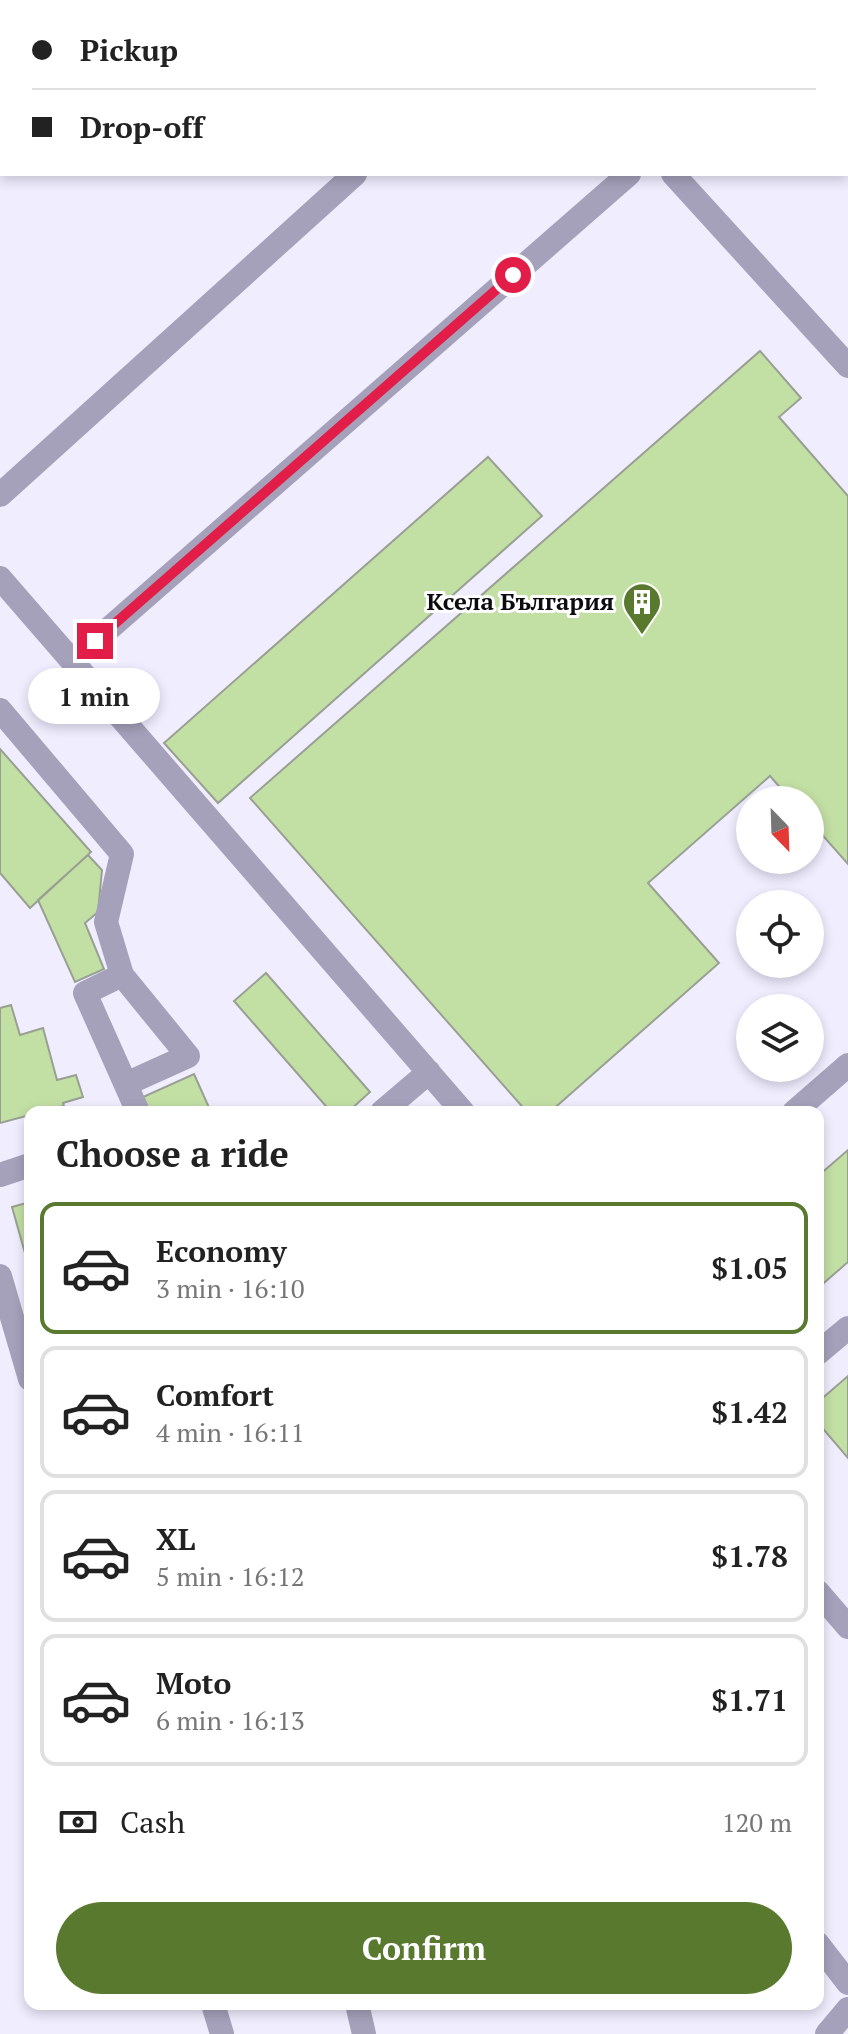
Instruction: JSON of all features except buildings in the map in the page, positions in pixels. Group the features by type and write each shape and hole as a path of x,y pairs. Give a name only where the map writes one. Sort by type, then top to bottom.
{"lane":[{"path":"0,495 353,176"},
{"path":"72,661 627,176"},
{"path":"675,176 848,366"},
{"path":"0,578 458,1106"},
{"path":"0,710 122,854 106,922 122,975 188,1056 126,1084"},
{"path":"122,975 85,993 135,1106"},
{"path":"801,1106 848,1065"},
{"path":"389,1106 429,1072"},
{"path":"0,1175 24,1167"},
{"path":"0,1276 24,1358"},
{"path":"824,1348 848,1328"},
{"path":"824,1599 848,1627"},
{"path":"824,1952 848,1983"},
{"path":"827,2034 848,2009"},
{"path":"215,2010 222,2034"},
{"path":"358,2010 364,2034"}],"shaded area":[{"path":"0,176 848,176 848,2034 0,2034"}],"place":[{"name":"Ксела България","path":"642,636"}],"route":[{"path":"95,641 513,275"}]}
